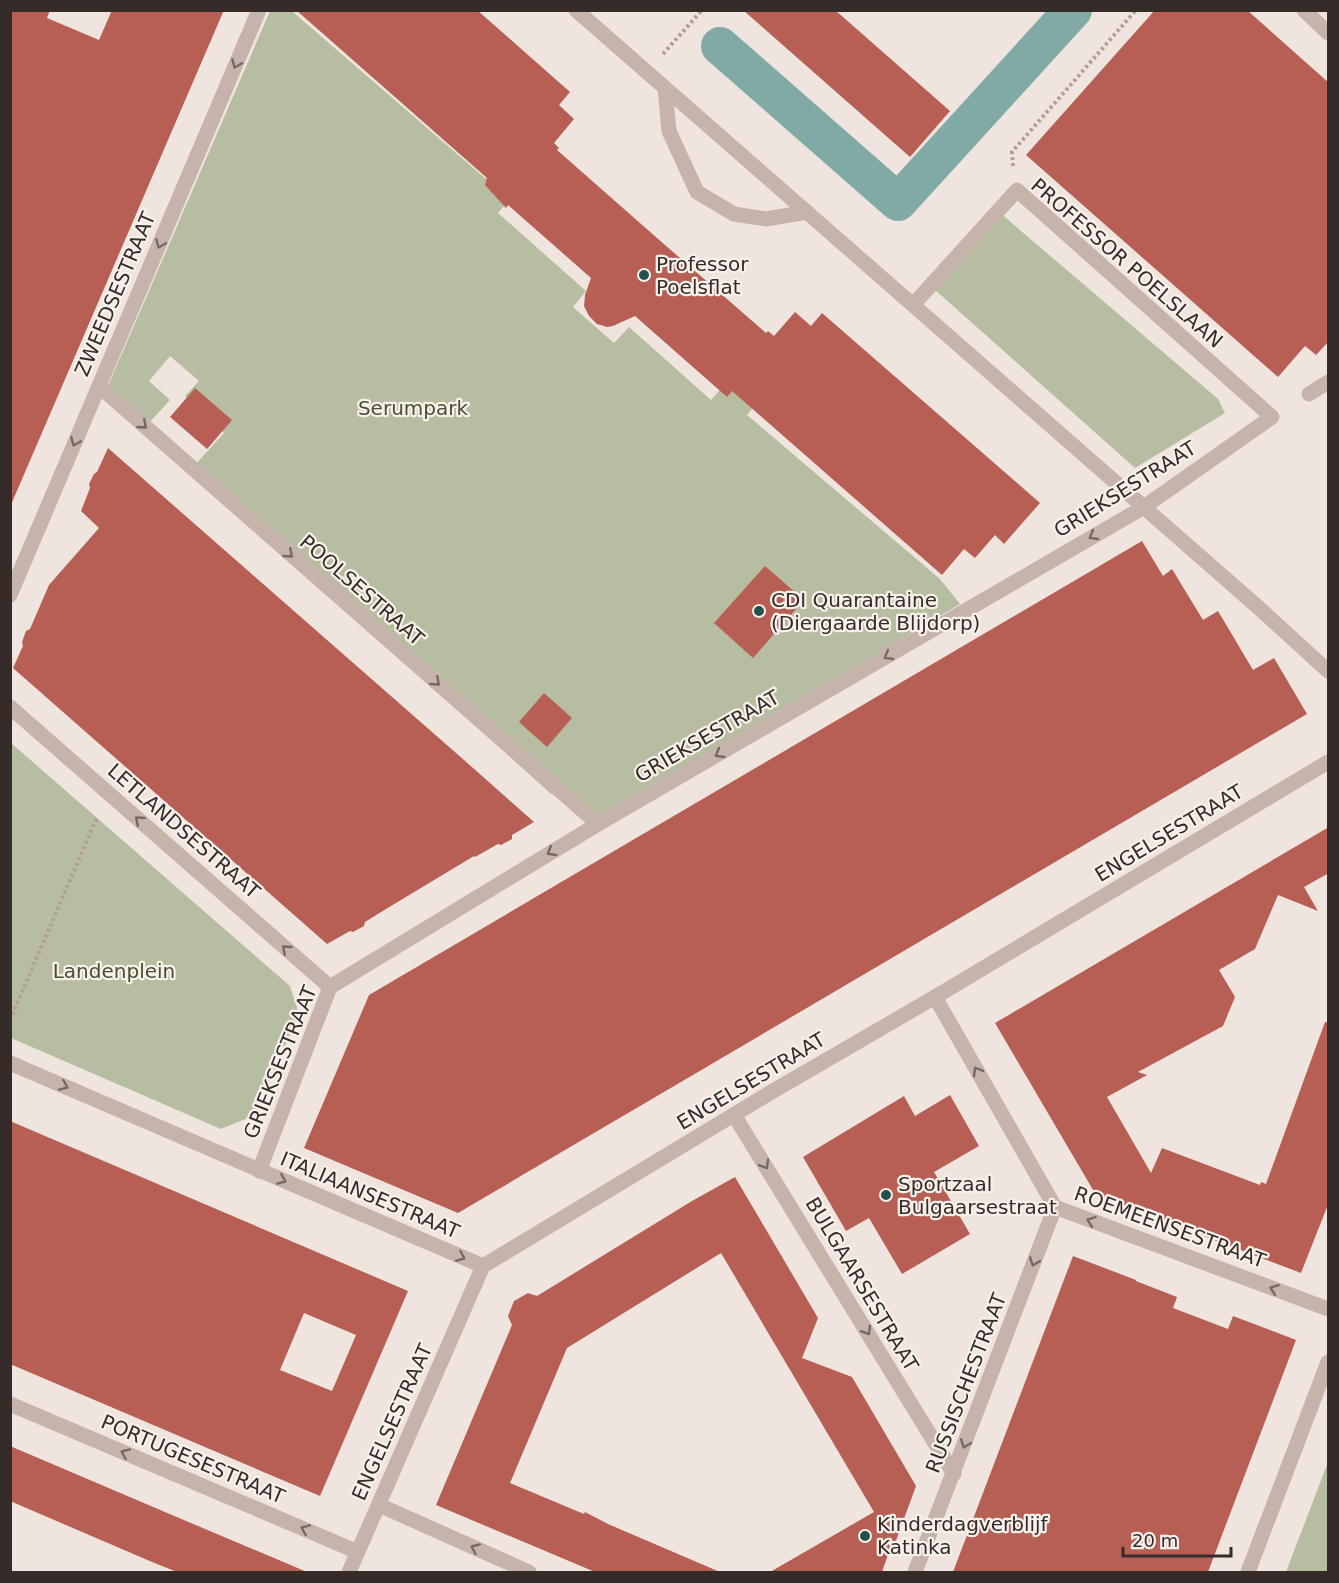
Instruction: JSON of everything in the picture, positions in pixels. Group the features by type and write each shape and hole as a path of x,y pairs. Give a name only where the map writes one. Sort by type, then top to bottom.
{"street":[{"name":"ZWEEDSESTRAAT","path":"10,595 259,10"},
{"path":"576,10 1329,671"},
{"path":"1304,10 1329,33"},
{"path":"665,88 669,131 697,192 734,214 766,219 807,212"},
{"name":"PROFESSOR POELSLAAN","path":"913,305 1017,190 1272,417"},
{"path":"1309,394 1329,382"},
{"name":"POOLSESTRAAT","path":"99,386 598,824"},
{"name":"GRIEKSESTRAAT","path":"259,1171 330,987 598,824 1143,507 1272,417"},
{"name":"LETLANDSESTRAAT","path":"10,707 330,987"},
{"name":"ENGELSESTRAAT","path":"350,1572 483,1266 768,1094 1329,762"},
{"name":"ROEMEENSESTRAAT","path":"935,996 1055,1207 1329,1309"},
{"name":"ITALIAANSESTRAAT","path":"10,1063 483,1266"},
{"name":"BULGAARSESTRAAT","path":"734,1115 954,1474"},
{"name":"RUSSISCHESTRAAT","path":"915,1572 1055,1207"},
{"path":"1248,1572 1329,1362"},
{"name":"PORTUGESESTRAAT","path":"10,1404 358,1552"},
{"path":"379,1505 529,1572"}],"path":[{"path":"646,72 702,10"},
{"path":"1017,190 1012,152 1137,10"},
{"path":"10,1020 95,822 115,798"}],"green space":[{"name":"Serumpark","path":"270,11 294,11 486,179 496,168 520,188 498,213 586,291 573,307 614,343 629,327 711,400 736,372 762,396 747,415 940,579 960,604 593,823 568,801 550,793 219,494 193,467 224,433 185,396 199,381 170,356 149,381 170,400 148,424 107,388"},
{"path":"993,207 1218,399 1225,413 1135,468 925,281"},
{"name":"Landenplein","path":"11,743 290,986 299,1014 255,1115 221,1129 11,1038"},
{"path":"1328,1462 1328,1572 1286,1572"}],"building":[{"path":"10,10 50,10 47,18 99,40 112,10 224,10 10,507"},
{"path":"296,10 477,10 570,92 559,105 574,119 554,143 559,148 557,150 657,238 766,333 768,331 774,336 795,312 811,326 822,313 1040,503 1004,544 995,535 975,558 964,549 942,575 732,391 727,397 635,316 613,326 597,324 589,316 584,306 591,278 508,205 506,208 485,185 487,178"},
{"path":"743,10 835,10 950,111 910,157"},
{"path":"1155,10 1247,10 1329,83 1329,341 1316,355 1305,346 1278,377 1026,155"},
{"path":"195,388 232,420 207,449 170,417"},
{"path":"108,448 534,822 512,835 512,839 474,856 365,922 364,926 327,944 13,668 23,646 26,631 30,629 49,585 99,528 81,511 90,488 89,484"},
{"path":"1142,541 1163,576 1172,569 1203,620 1218,611 1253,670 1274,658 1307,714 458,1213 304,1148 369,995"},
{"name":"CDI Quarantaine (Diergaarde Blijdorp)","path":"765,566 804,600 753,658 714,623"},
{"path":"544,693 572,718 547,747 519,722"},
{"path":"1329,827 1329,873 1304,887 1318,911 1278,895 1255,949 1219,970 1235,997 1223,1026 1138,1072 1147,1075 1107,1097 1151,1173 1162,1148 1260,1185 1261,1182 1266,1184 1325,1022 1329,1023 1329,1202 1301,1273 1096,1195 995,1023"},
{"name":"Sportzaal Bulgaarsestraat","path":"950,1095 979,1146 934,1172 970,1234 902,1274 869,1218 846,1231 803,1157 904,1096 915,1116"},
{"path":"10,1121 408,1291 320,1496 10,1364","holes":["304,1313 356,1335 332,1391 280,1370"]},
{"path":"735,1177 818,1318 802,1358 852,1377 916,1486 882,1572 770,1572 874,1512 721,1253 567,1348 510,1483 584,1514 585,1512 720,1572 595,1572 436,1505 512,1325 508,1316 514,1301 528,1293 537,1296"},
{"path":"1073,1256 1177,1297 1173,1308 1228,1329 1233,1316 1296,1340 1208,1572 953,1572"},
{"path":"10,1446 307,1572 177,1572 152,1562 10,1501"}],"waterway":[{"path":"720,46 898,202 1073,10"}],"place":[{"name":"Professor Poelsflat","path":"644,275"},
{"name":"CDI Quarantaine (Diergaarde Blijdorp)","path":"759,611"},
{"name":"Sportzaal Bulgaarsestraat","path":"886,1195"},
{"name":"Kinderdagverblijf Katinka","path":"865,1536"}]}
